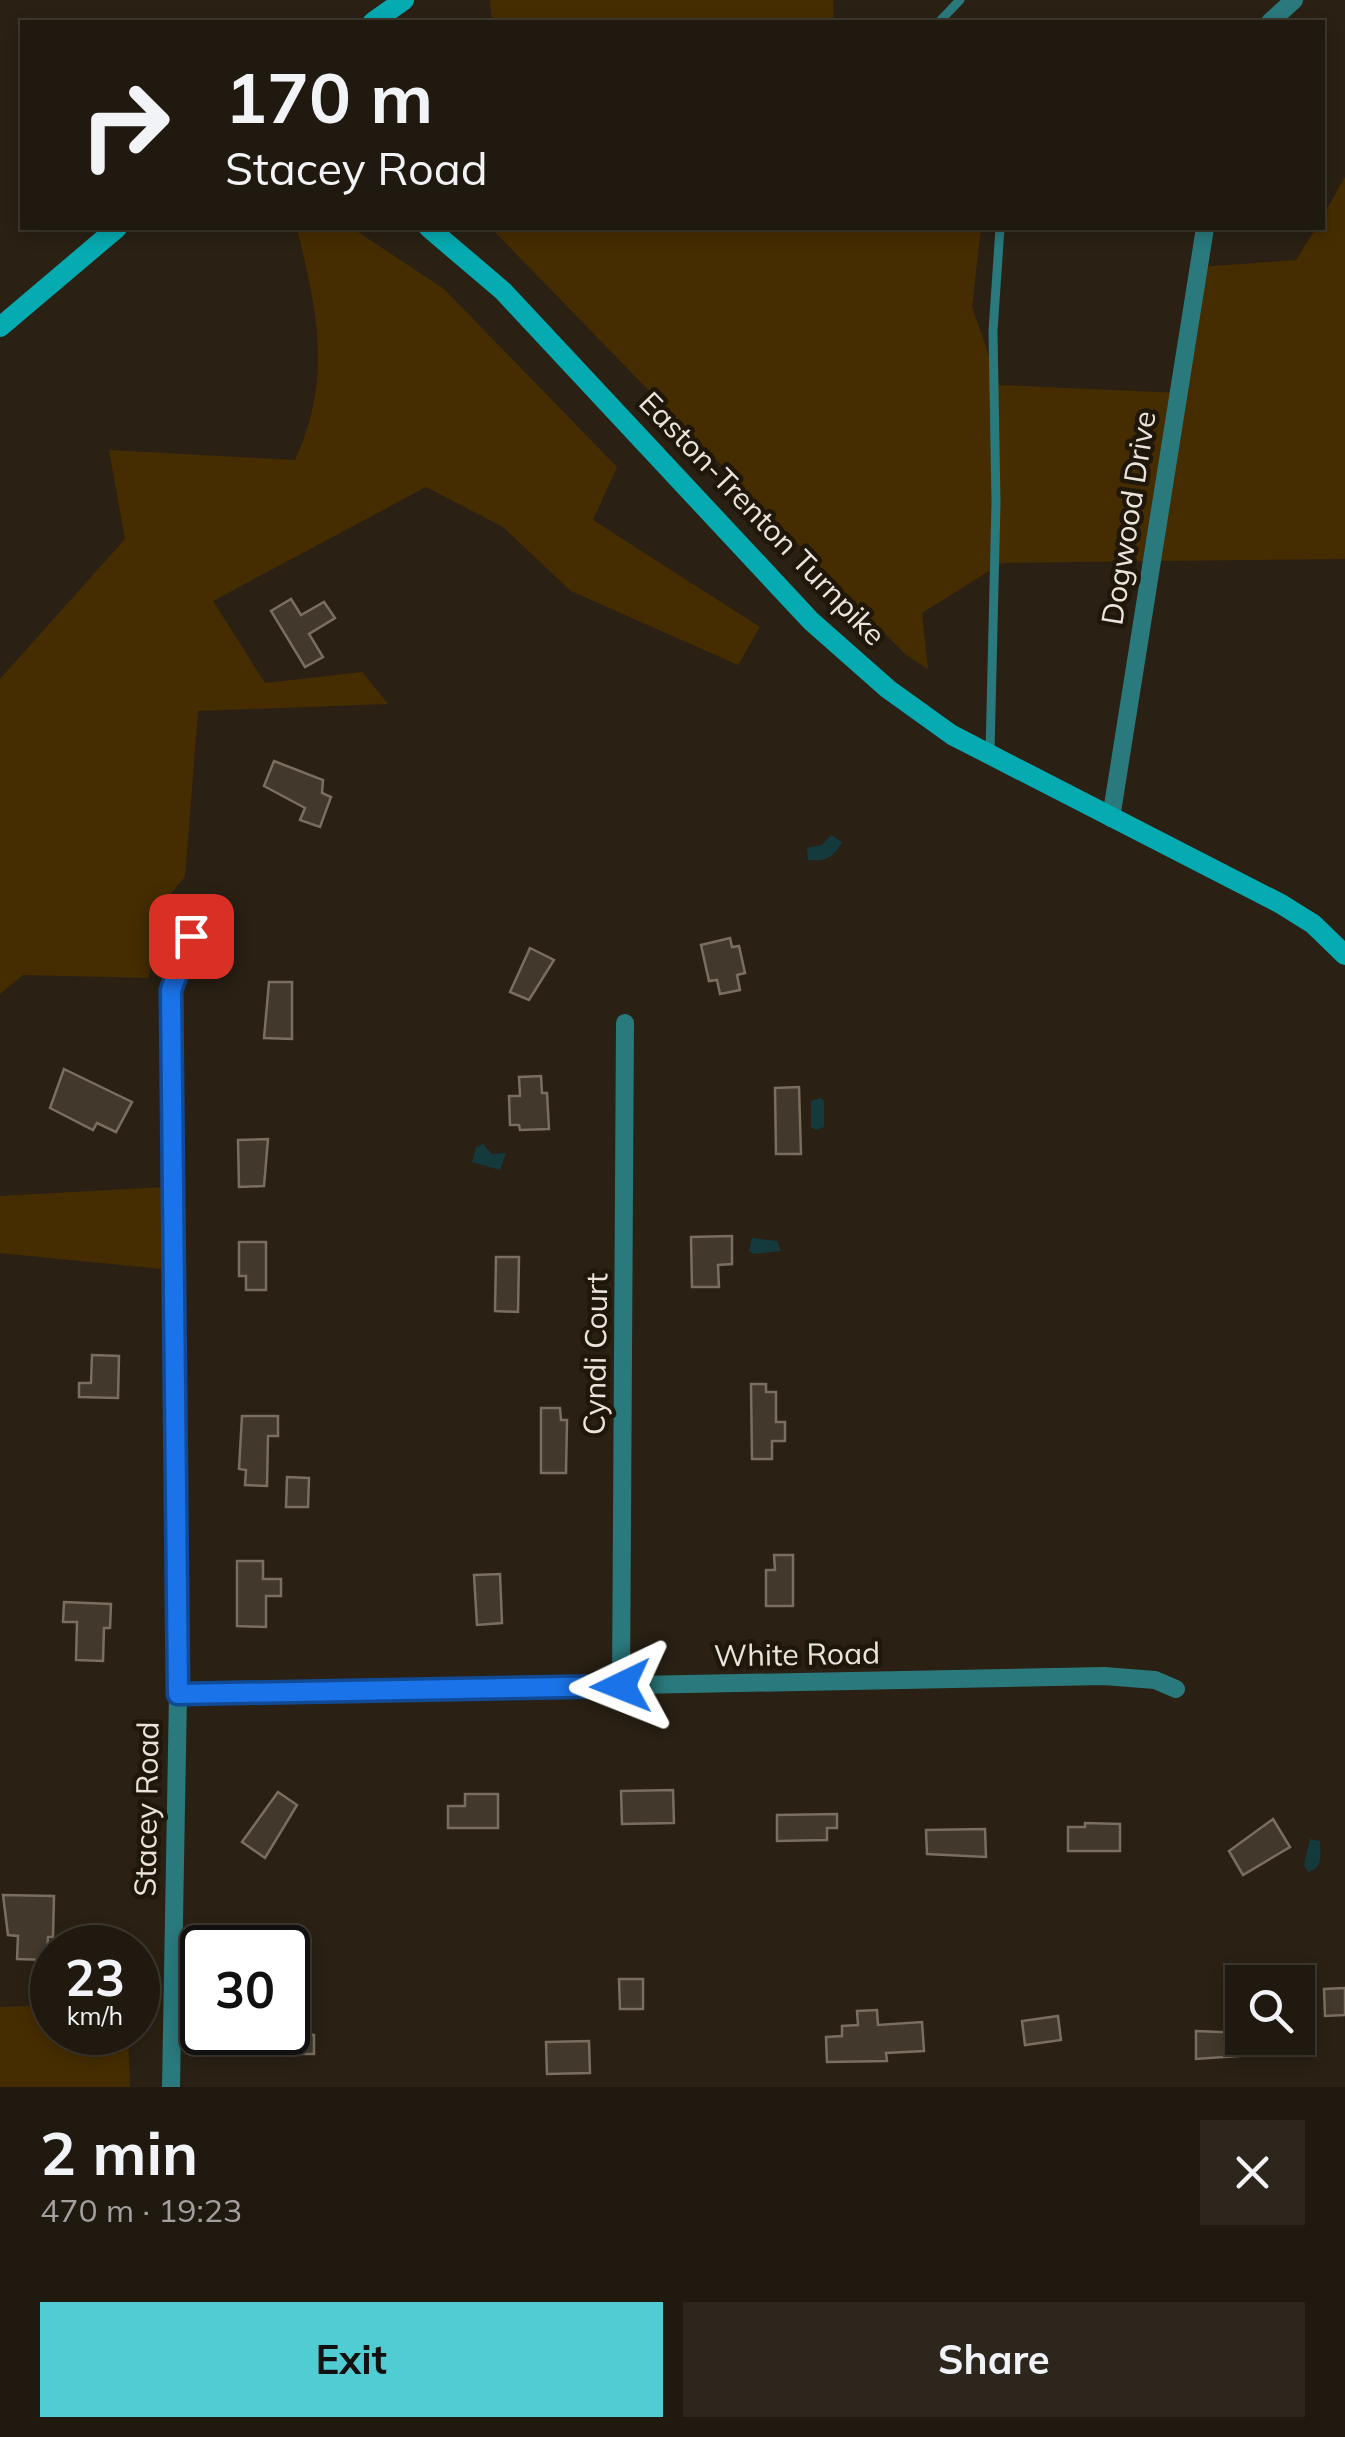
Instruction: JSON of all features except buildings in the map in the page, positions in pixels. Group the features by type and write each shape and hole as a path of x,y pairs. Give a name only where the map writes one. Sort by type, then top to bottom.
{"main road":[{"path":"376,20 404,0"},
{"path":"0,326 115,230"},
{"name":"Easton-Trenton Turnpike","path":"431,230 528,316 836,646 922,714 990,754 1281,904 1313,924 1345,955"}],"street":[{"path":"1272,20 1294,0"},
{"name":"Dogwood Drive","path":"1111,818 1205,230"},
{"name":"Stacey Road","path":"171,2087 178,1694 171,990 191,936"},
{"name":"Cyndi Court","path":"621,1686 624,1022"},
{"name":"White Road","path":"178,1694 1129,1676 1176,1688"}],"lane":[{"path":"941,20 960,0"},
{"path":"990,754 996,504 993,331 1000,230"}],"shaded area":[{"path":"490,0 833,0 834,20 492,20"},
{"path":"1345,177 1345,559 1002,563 922,613 928,669 906,655 493,230 981,230 972,307 999,385 1181,393 1199,267 1296,260 1315,230 1325,230 1325,212"},
{"path":"297,230 355,230 444,289 617,467 593,520 760,627 738,665 571,591 503,527 426,487 213,601 265,683 362,672 388,704 198,711 185,877 156,911 149,978 23,975 0,994 0,679 125,539 109,450 295,460 307,430 318,373 310,288"},
{"path":"182,1186 182,1271 0,1253 0,1196"},
{"path":"30,2006 30,2055 129,2055 130,2087 0,2087 0,2007"}],"water":[{"path":"831,835 842,842 835,852 828,858 808,860 807,848 822,845"},
{"path":"811,1101 824,1101 824,1127 816,1130 811,1127"},
{"path":"483,1144 492,1154 506,1153 500,1170 472,1162 476,1147"},
{"path":"752,1238 777,1241 781,1251 753,1254 749,1251"},
{"path":"1310,1839 1320,1841 1320,1855 1317,1867 1308,1872 1304,1865"}],"route":[{"path":"191,936 171,990 178,1694 621,1686"}]}
